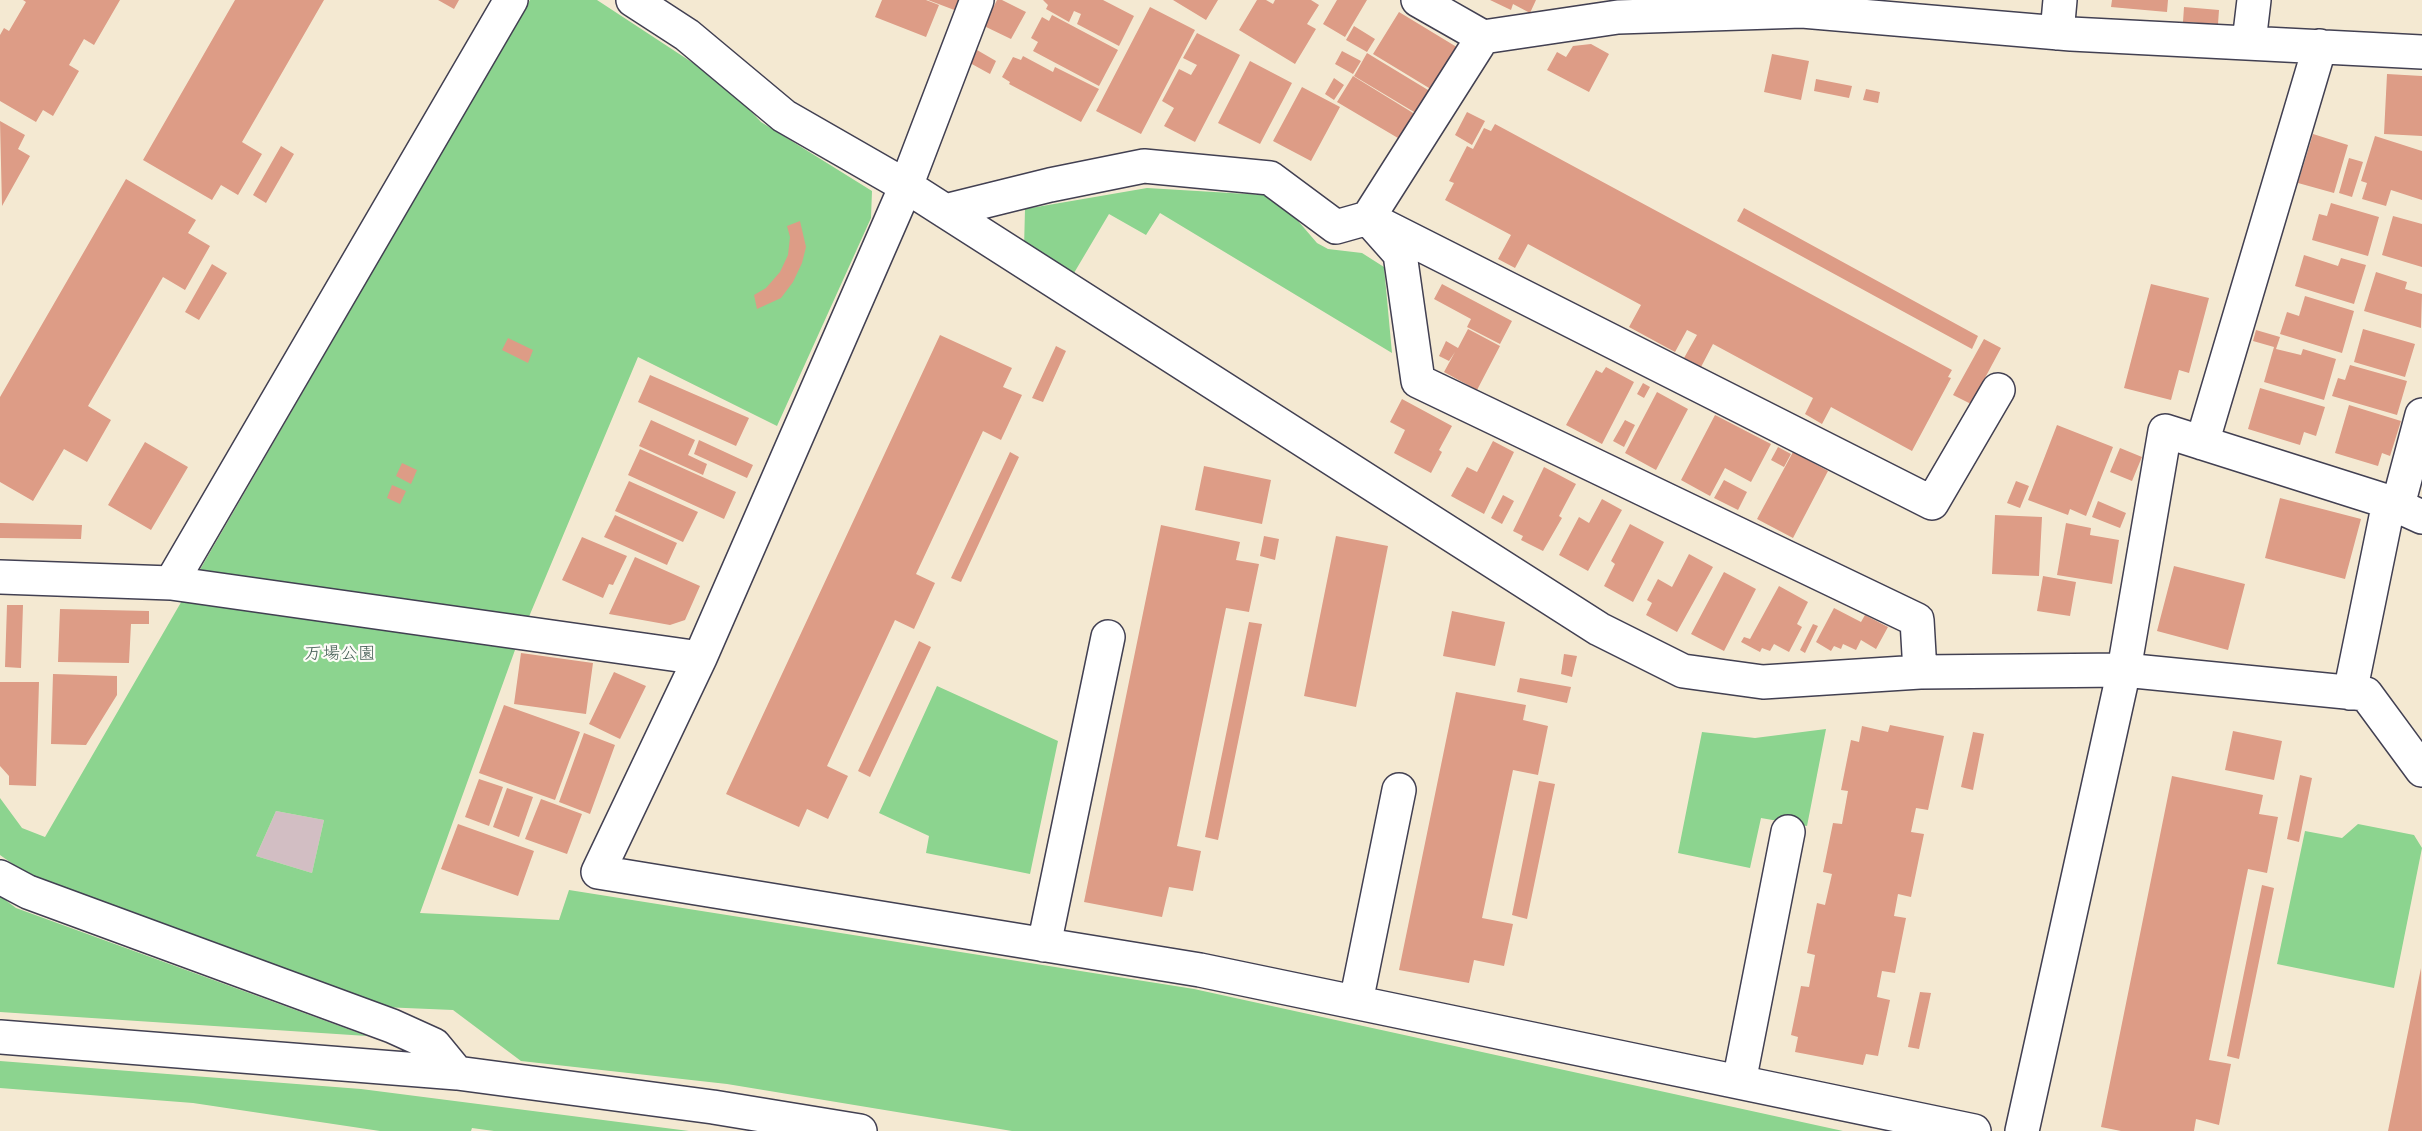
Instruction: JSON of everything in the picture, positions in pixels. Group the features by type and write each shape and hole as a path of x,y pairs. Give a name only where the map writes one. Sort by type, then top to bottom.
{"street":[{"path":"171,584 512,0"},
{"path":"633,0 687,35 784,116 906,186 1599,629 1683,671 1763,682 1920,672 2124,670 2366,694 2422,770"},
{"path":"977,0 906,186 700,658 598,872 1200,970 1974,1131"},
{"path":"2057,33 2060,0"},
{"path":"2249,42 2254,0"},
{"path":"1428,2 1484,37"},
{"path":"945,211 1050,185 1143,166 1270,178 1336,227 1368,218 1484,37 1555,14 1618,17 1801,5 2057,33 2422,52"},
{"path":"2202,443 2320,46"},
{"path":"1368,218 1932,503 1998,390"},
{"path":"1368,218 1400,254 1418,381 1917,620 1920,672"},
{"path":"2350,693 2403,508 2422,415"},
{"path":"2022,1131 2124,670 2164,431 2403,508"},
{"path":"0,578 171,584 700,658"},
{"path":"1044,945 1108,637"},
{"path":"1356,1002 1399,790"},
{"path":"1739,1082 1788,832"},
{"path":"0,877 28,892 392,1026 434,1046 457,1073"},
{"path":"0,1037 457,1073 713,1107 860,1131"}],"shaded area":[{"path":"276,811 324,820 312,873 256,856"}],"green space":[{"name":"万場公園","path":"530,0 597,0 725,84 761,122 872,191 871,218 777,426 638,357 515,650 420,913 559,920 569,890 1194,989 1843,1131 1012,1131 727,1084 521,1061 453,1010 382,1007 34,879 0,855 0,798 22,828 45,837","holes":["276,811 324,820 312,873 256,856"]},
{"path":"1147,188 1264,195 1286,207 1317,243 1328,249 1362,253 1384,267 1392,353 1160,213 1146,235 1109,214 1071,278 1024,248 1025,209"},
{"path":"937,686 1058,741 1030,874 926,853 929,836 879,813"},
{"path":"1826,729 1807,826 1761,818 1750,868 1678,853 1702,732 1755,738"},
{"path":"2358,824 2414,835 2422,848 2394,988 2277,964 2305,831 2342,838"},
{"path":"0,896 16,908 367,1036 0,1012"},
{"path":"0,1061 361,1089 689,1131 494,1131 472,1128 471,1131 380,1131 193,1103 0,1088"}],"building":[{"path":"23,0 120,0 94,45 84,39 69,65 79,71 53,116 43,110 36,122 0,101 0,35 4,28 9,31 26,2"},
{"path":"235,0 324,0 242,142 262,154 238,195 221,185 212,200 143,160"},
{"path":"438,0 459,0 454,9"},
{"path":"882,0 926,0 939,5 926,37 875,17"},
{"path":"928,0 961,0 957,11"},
{"path":"997,0 1002,0 1026,12 1011,39 984,26"},
{"path":"1043,0 1103,0 1134,16 1119,46 1077,24 1081,14 1074,11 1069,22 1046,9 1048,5"},
{"path":"1173,0 1218,0 1206,20"},
{"path":"1257,0 1266,0 1273,4 1275,0 1311,0 1319,5 1307,24 1316,29 1295,64 1239,30"},
{"path":"1337,0 1367,0 1345,37 1323,24"},
{"path":"1490,0 1536,0 1530,13 1513,4 1511,10"},
{"path":"2112,0 2168,0 2167,12 2111,7"},
{"path":"1150,7 1195,30 1141,134 1096,111"},
{"path":"2184,7 2219,10 2218,24 2183,22"},
{"path":"1399,12 1460,49 1434,91 1373,54"},
{"path":"1052,15 1118,50 1099,86 1033,51 1038,42 1031,38 1042,17 1049,21"},
{"path":"1354,26 1375,39 1367,52 1346,40"},
{"path":"1197,33 1240,55 1195,142 1164,126 1174,108 1162,101 1179,69 1191,75 1197,65 1183,58"},
{"path":"1591,44 1609,54 1589,92 1547,70 1557,52 1566,57 1573,46"},
{"path":"977,50 996,61 990,74 970,63"},
{"path":"1342,51 1361,61 1353,74 1335,64"},
{"path":"1367,53 1433,93 1419,115 1354,76"},
{"path":"1772,54 1809,61 1801,100 1764,92"},
{"path":"1023,56 1053,72 1055,67 1099,89 1081,122 1009,84 1010,82 1002,77 1013,57 1021,60"},
{"path":"1250,61 1292,83 1260,144 1218,123"},
{"path":"2387,74 2422,76 2422,136 2384,134"},
{"path":"1353,76 1418,116 1403,141 1337,102"},
{"path":"1334,78 1344,85 1334,100 1325,94"},
{"path":"1816,79 1852,86 1849,98 1814,91"},
{"path":"1302,87 1340,107 1311,161 1273,141"},
{"path":"1866,89 1880,92 1878,103 1863,100"},
{"path":"1467,112 1485,121 1472,145 1455,135"},
{"path":"0,121 25,135 18,149 30,156 2,206"},
{"path":"1495,124 1952,370 1948,377 1951,378 1912,451 1831,407 1822,424 1805,414 1813,398 1713,344 1701,367 1684,358 1697,335 1687,330 1675,352 1629,327 1641,305 1528,244 1515,268 1498,259 1511,235 1445,200 1454,183 1449,181 1467,146 1473,149 1484,128 1491,131"},
{"path":"2313,134 2348,145 2334,193 2298,183"},
{"path":"2375,136 2422,151 2422,200 2391,190 2386,206 2362,199 2367,183 2361,181"},
{"path":"281,146 294,154 266,203 253,195"},
{"path":"2349,158 2363,162 2352,197 2339,193"},
{"path":"126,179 196,220 188,233 210,246 185,290 163,277 88,406 111,420 87,462 64,449 33,501 0,482 0,397"},
{"path":"2331,203 2379,217 2368,256 2312,240 2319,214 2327,216"},
{"path":"1744,208 1978,336 1972,349 1737,221"},
{"path":"2393,216 2422,224 2422,267 2382,255"},
{"path":"800,221 806,247 802,263 793,282 781,298 757,309 754,295 766,288 780,272 788,255 790,237 787,226"},
{"path":"2304,255 2338,266 2341,258 2366,265 2354,304 2295,286"},
{"path":"212,264 227,273 199,320 185,312"},
{"path":"2376,272 2407,282 2405,289 2422,294 2421,328 2364,311"},
{"path":"1442,284 1512,321 1500,344 1467,327 1471,319 1434,299"},
{"path":"2151,284 2209,298 2189,373 2179,370 2171,400 2124,388"},
{"path":"2305,296 2354,311 2342,353 2280,334 2287,312 2299,316"},
{"path":"1468,329 1500,346 1477,390 1444,372 1455,352 1449,361 1439,356 1446,341 1458,348"},
{"path":"2363,329 2415,344 2405,377 2354,362"},
{"path":"2256,330 2280,337 2276,349 2301,355 2303,349 2336,359 2324,400 2264,382 2274,347 2253,341"},
{"path":"940,335 1012,368 1003,387 1022,395 1001,440 983,431 916,574 935,583 914,629 895,620 827,766 848,776 828,819 807,809 799,827 726,794"},
{"path":"508,338 533,350 528,363 502,350"},
{"path":"1984,339 2001,348 1971,404 1953,395"},
{"path":"1056,346 1066,351 1043,402 1032,398"},
{"path":"2350,365 2407,381 2397,415 2332,396 2338,378 2345,380"},
{"path":"1606,367 1634,382 1602,444 1566,425 1596,370 1602,373"},
{"path":"650,375 749,418 736,446 638,402"},
{"path":"1643,383 1650,387 1644,398 1637,394"},
{"path":"2260,388 2325,407 2316,436 2304,432 2300,445 2248,429"},
{"path":"1657,392 1688,409 1656,470 1625,453"},
{"path":"1402,399 1452,426 1439,450 1442,452 1431,473 1394,453 1405,430 1390,422"},
{"path":"2349,405 2401,421 2390,456 2382,453 2378,466 2335,453"},
{"path":"1715,415 1771,444 1751,482 1725,468 1710,496 1681,480"},
{"path":"651,420 695,440 688,455 707,464 703,475 639,446"},
{"path":"1625,420 1635,425 1624,447 1613,441"},
{"path":"2057,425 2113,447 2086,516 2070,509 2068,515 2028,500"},
{"path":"699,440 753,465 747,478 694,454"},
{"path":"1493,441 1514,452 1484,514 1451,496 1467,467 1477,472"},
{"path":"145,442 188,467 151,530 108,505"},
{"path":"1778,447 1791,454 1784,467 1771,460"},
{"path":"2120,448 2142,457 2132,481 2110,472"},
{"path":"640,449 736,492 724,519 628,475"},
{"path":"1010,452 1019,457 961,582 951,578"},
{"path":"1793,452 1828,471 1793,538 1757,519"},
{"path":"402,463 417,470 411,484 396,476"},
{"path":"1204,466 1271,480 1262,524 1195,510"},
{"path":"1544,467 1576,484 1559,516 1562,518 1543,551 1521,540 1523,536 1513,531"},
{"path":"1724,480 1747,492 1738,510 1714,498"},
{"path":"629,481 698,512 683,542 615,511"},
{"path":"2016,481 2029,486 2020,508 2007,503"},
{"path":"392,485 406,491 400,504 387,498"},
{"path":"1503,495 1514,501 1502,524 1491,518"},
{"path":"2280,498 2361,519 2345,579 2265,558"},
{"path":"1602,499 1622,510 1588,571 1559,555 1579,517 1589,523"},
{"path":"2098,501 2126,513 2120,528 2092,517"},
{"path":"615,515 677,543 667,565 604,537"},
{"path":"1995,515 2042,517 2039,576 1992,574"},
{"path":"0,523 82,525 81,539 0,538"},
{"path":"2066,523 2091,528 2090,535 2119,540 2112,584 2057,575"},
{"path":"1630,524 1664,542 1633,602 1604,586 1615,564 1611,561"},
{"path":"1161,525 1240,542 1236,560 1259,564 1249,612 1226,608 1177,846 1201,851 1193,891 1169,887 1162,917 1084,902"},
{"path":"1264,536 1279,539 1275,560 1260,556"},
{"path":"1336,536 1388,546 1356,707 1304,696"},
{"path":"582,537 627,556 613,585 609,584 603,598 562,580"},
{"path":"1689,554 1713,567 1677,632 1646,615 1652,603 1647,600 1658,579 1672,587"},
{"path":"635,557 700,586 685,620 670,625 609,614"},
{"path":"2174,566 2245,584 2228,650 2157,631"},
{"path":"1724,572 1756,589 1724,651 1691,634"},
{"path":"2043,576 2076,582 2070,616 2037,611"},
{"path":"1779,586 1808,602 1797,624 1802,627 1789,652 1774,644 1770,651 1762,648 1760,652 1741,642 1744,637 1750,639"},
{"path":"7,605 23,605 21,668 5,667"},
{"path":"1834,608 1861,622 1865,615 1888,627 1876,649 1861,640 1856,650 1843,644 1841,649 1834,646 1831,651 1816,642"},
{"path":"60,609 149,611 149,624 131,624 129,663 58,662"},
{"path":"1452,611 1505,622 1495,666 1443,656"},
{"path":"1249,622 1262,624 1218,840 1205,837"},
{"path":"1813,624 1818,626 1805,653 1800,650"},
{"path":"919,641 931,647 870,777 858,771"},
{"path":"521,653 593,663 586,714 514,704"},
{"path":"1564,654 1577,656 1572,677 1561,674"},
{"path":"614,672 646,686 620,739 589,724"},
{"path":"53,674 117,676 117,695 86,745 51,744"},
{"path":"1520,678 1571,687 1567,703 1517,692"},
{"path":"0,682 39,682 36,786 9,785 9,776 0,766"},
{"path":"1456,692 1526,705 1523,720 1548,726 1538,775 1513,770 1482,918 1513,924 1504,966 1474,960 1469,983 1399,970"},
{"path":"504,705 580,732 555,800 479,773"},
{"path":"1890,725 1944,736 1928,810 1916,808 1911,832 1924,834 1911,897 1898,894 1894,916 1906,918 1895,973 1882,971 1877,997 1890,1000 1878,1056 1866,1054 1863,1065 1795,1052 1798,1037 1791,1035 1801,986 1809,987 1815,955 1807,953 1817,903 1825,905 1832,874 1823,872 1833,823 1842,824 1848,791 1841,790 1851,740 1859,742 1862,726 1888,732"},
{"path":"2233,731 2282,741 2274,780 2225,770"},
{"path":"1973,732 1984,734 1973,790 1961,787"},
{"path":"584,733 615,745 590,814 559,802"},
{"path":"2300,775 2312,778 2299,842 2287,839"},
{"path":"2172,776 2263,795 2259,814 2278,817 2267,873 2248,869 2209,1060 2231,1064 2219,1125 2196,1119 2194,1131 2121,1131 2101,1127"},
{"path":"479,779 503,787 489,826 465,817"},
{"path":"1539,781 1555,784 1527,919 1512,915"},
{"path":"507,788 533,797 519,837 493,827"},
{"path":"541,799 582,814 567,854 525,839"},
{"path":"458,824 534,851 518,896 441,869"},
{"path":"2262,885 2274,888 2239,1059 2227,1056"},
{"path":"2421,968 2422,1131 2388,1131"},
{"path":"1920,992 1931,993 1919,1049 1908,1047"}]}
